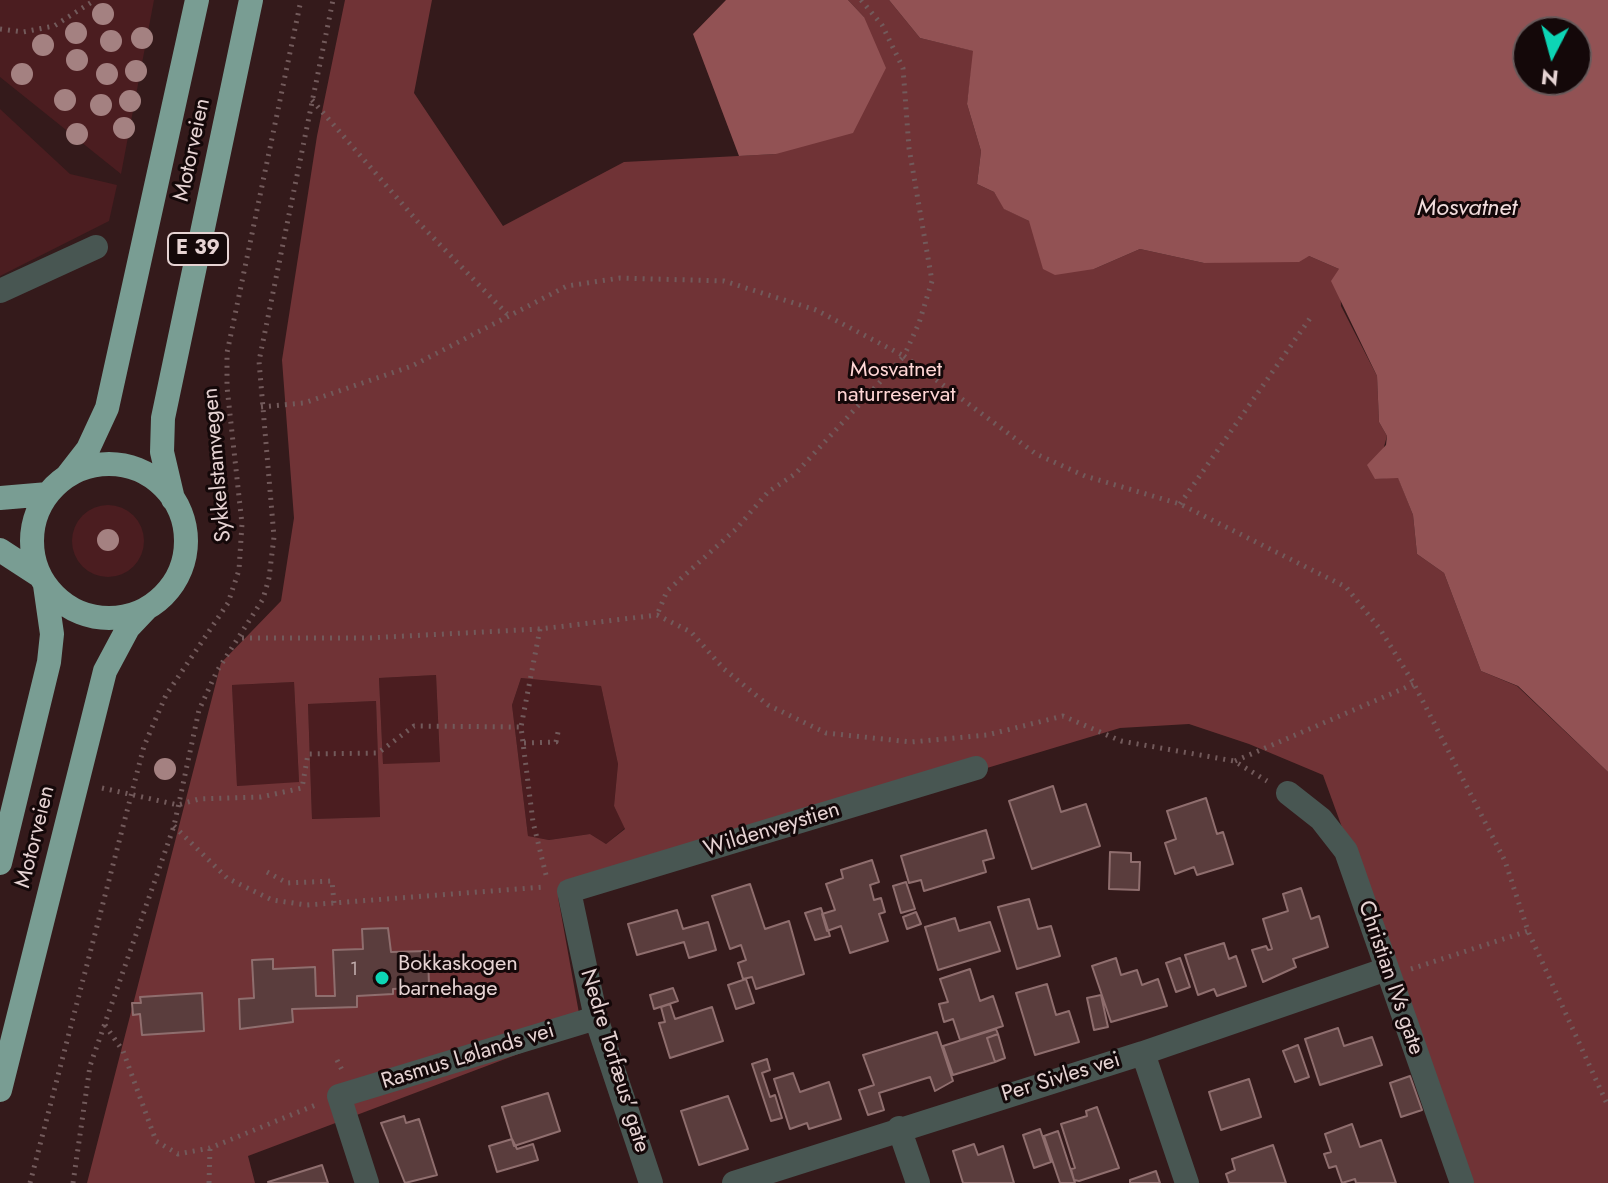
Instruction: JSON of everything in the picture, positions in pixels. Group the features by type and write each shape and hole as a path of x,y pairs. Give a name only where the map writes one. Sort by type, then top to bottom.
{"highway":[{"name":"Motorveien","path":"67,476 88,449 107,408 197,0"},
{"name":"Motorveien","path":"173,499 162,452 163,418 251,0"},
{"name":"E 39","path":"43,580 34,559 32,534 39,508 48,494 67,476 105,464 125,466 160,483 173,499 184,527 184,559 171,587 147,608"},
{"path":"0,498 48,494"},
{"path":"0,550 43,580 58,599 92,616 130,615 147,608"},
{"name":"Motorveien","path":"0,863 49,662 52,634 43,580"},
{"name":"Motorveien","path":"0,1090 105,671 128,628 147,608"}],"street":[{"path":"0,291 96,247"},
{"name":"Wildenveystien","path":"559,889 976,768"},
{"name":"Christian IVs gate","path":"1288,793 1321,819 1346,851 1462,1183"},
{"name":"Nedre Torfæus' gate","path":"559,889 596,1018 651,1183"},
{"name":"Per Sivles vei","path":"734,1183 899,1128 1143,1053 1387,969"},
{"name":"Rasmus Lølands vei","path":"339,1096 596,1018"},
{"path":"1143,1053 1187,1183"},
{"path":"339,1096 367,1183"},
{"path":"899,1128 918,1183"}],"path":[{"path":"0,29 23,32 54,26 95,0"},
{"name":"Sykkelstamvegen","path":"30,1183 144,746 166,695 228,603 239,570 242,524 227,353 301,0"},
{"path":"73,1183 90,1066 174,826 207,688 263,599 273,558 261,407 261,341 333,0"},
{"path":"657,615 667,591 736,529 768,492 795,474 904,356 919,323 932,281 909,148 903,68 882,25 861,0"},
{"path":"312,100 418,222 507,314"},
{"path":"261,407 304,403 412,366 507,314 567,286 620,278 724,281 816,310 904,356 1036,454 1085,476 1180,504 1346,587 1380,629 1414,684 1505,861 1528,931 1608,1106"},
{"path":"1180,504 1313,314"},
{"path":"241,638 368,638 540,629 657,615 691,632 724,669 768,705 826,733 911,742 987,735 1063,716 1121,741 1234,761 1288,793"},
{"path":"174,826 227,878 272,900 307,905 559,889 533,822 521,727 540,629"},
{"path":"1234,761 1414,684"},
{"path":"159,802 178,805 199,799 261,797 302,788 308,754 378,753 414,726 521,727"},
{"path":"524,743 556,742 558,732"},
{"path":"267,872 287,883 332,881 334,903"},
{"path":"1387,969 1406,970 1528,931"},
{"path":"104,1024 123,1051 156,1141 178,1154 210,1148 339,1096"},
{"path":"209,1183 210,1148"}],"shaded area":[{"path":"0,0 154,0 121,174 0,77"},
{"path":"0,109 70,174 117,185 109,221 0,276"},
{"path":"115,505 134,515 142,527 142,555 134,567 122,575 101,577 82,567 74,555 72,534 82,515 94,507"},
{"path":"436,675 440,762 383,765 379,678"},
{"path":"521,678 601,686 618,764 614,806 625,828 606,844 590,834 549,840 528,836 512,705"},
{"path":"294,682 299,783 237,786 232,685"},
{"path":"376,701 380,817 312,819 308,704"}],"green space":[{"name":"Mosvatnet naturreservat","path":"345,0 432,0 414,93 503,226 624,162 776,154 864,17 848,0 889,0 920,38 974,51 967,104 981,151 977,184 994,192 1005,209 1029,221 1094,269 1140,249 1204,263 1309,256 1339,269 1341,306 1377,376 1379,422 1387,436 1375,479 1398,477 1413,515 1417,554 1444,573 1481,671 1517,686 1608,772 1608,1183 1471,1183 1323,775 1249,744 1189,724 1120,728 558,897 582,1030 248,1156 255,1183 87,1183 221,663 281,601 294,518 282,360 317,136","holes":["436,675 440,762 383,764 379,678","521,678 601,686 618,764 614,806 625,829 606,844 590,834 549,840 528,836 512,705","294,682 299,782 237,786 232,685","376,701 380,817 312,819 308,704"]}],"water":[{"path":"726,0 848,0 864,17 886,68 853,133 776,154 739,156 693,34"},
{"name":"Mosvatnet","path":"889,0 1608,0 1608,772 1518,686 1481,671 1444,573 1417,554 1413,515 1398,478 1375,479 1367,465 1386,445 1387,436 1379,422 1377,376 1331,281 1339,269 1309,256 1299,262 1204,263 1140,249 1094,269 1055,275 1043,269 1029,221 1004,209 994,192 977,184 981,151 967,104 973,51 920,38"}],"building":[{"path":"1053,786 1061,812 1086,804 1100,846 1032,869 1009,801"},
{"path":"1206,798 1217,834 1223,832 1233,864 1197,875 1194,867 1175,874 1165,843 1176,839 1167,811"},
{"path":"986,830 994,858 983,861 986,872 924,891 921,880 909,883 901,856"},
{"path":"1110,852 1131,853 1131,862 1140,862 1139,890 1109,889"},
{"path":"872,860 879,882 870,885 874,900 881,898 885,912 879,914 888,941 850,953 841,926 827,931 822,914 835,910 826,884 843,878 841,870"},
{"path":"906,882 915,909 901,913 893,886"},
{"path":"750,884 765,929 789,921 804,974 756,989 752,977 743,979 738,963 746,960 741,945 730,949 712,896"},
{"path":"1301,888 1311,919 1319,916 1328,947 1293,959 1296,967 1263,982 1252,950 1266,946 1268,950 1272,949 1263,919 1288,911 1283,894"},
{"path":"1029,899 1038,929 1051,926 1060,956 1017,969 998,907"},
{"path":"821,908 830,936 815,940 805,913"},
{"path":"677,910 683,929 708,922 716,950 689,958 684,942 637,955 628,924"},
{"path":"916,912 921,924 907,929 903,917"},
{"path":"955,918 959,931 990,922 1000,951 938,970 925,927"},
{"name":"Bokkaskogen barnehage","path":"388,928 391,952 428,951 429,987 393,989 393,994 357,996 357,1007 292,1009 293,1022 240,1029 239,999 254,998 252,960 273,959 273,969 315,967 316,996 335,996 333,950 363,949 362,929"},
{"path":"1224,943 1229,959 1236,956 1246,986 1217,996 1214,989 1198,995 1185,955"},
{"path":"1116,958 1121,975 1137,970 1142,985 1158,979 1167,1006 1111,1022 1092,966"},
{"path":"1180,958 1190,987 1176,992 1166,963"},
{"path":"970,969 980,1001 993,996 1003,1026 960,1040 953,1019 944,1022 939,1004 948,1002 940,979"},
{"path":"746,979 754,1003 736,1009 728,985"},
{"path":"1047,984 1056,1015 1069,1011 1079,1042 1035,1055 1016,993"},
{"path":"673,988 678,1001 654,1009 650,995"},
{"path":"202,993 204,1031 142,1035 140,1014 133,1015 132,1003 141,1003 140,997"},
{"path":"1101,995 1108,1027 1094,1030 1087,998"},
{"path":"670,1004 675,1019 712,1007 723,1041 670,1058 659,1023 665,1022 661,1007"},
{"path":"1338,1028 1344,1046 1372,1037 1382,1065 1320,1085 1305,1039"},
{"path":"996,1029 998,1034 987,1038 995,1062 953,1075 943,1046"},
{"path":"937,1032 953,1081 935,1091 930,1077 879,1093 884,1110 868,1115 859,1090 874,1085 863,1055"},
{"path":"998,1034 1005,1058 995,1062 987,1038"},
{"path":"1298,1045 1309,1077 1295,1082 1283,1051"},
{"path":"767,1059 770,1070 762,1073 770,1097 775,1095 782,1118 771,1121 752,1064"},
{"path":"793,1073 800,1092 829,1082 841,1119 809,1129 807,1123 790,1129 774,1079"},
{"path":"1410,1076 1422,1110 1401,1117 1390,1083"},
{"path":"1249,1079 1261,1117 1221,1130 1209,1092"},
{"path":"548,1093 560,1131 514,1146 502,1107"},
{"path":"728,1096 748,1149 699,1165 681,1111"},
{"path":"1097,1107 1119,1168 1074,1180 1071,1169 1075,1168 1061,1124 1087,1116 1086,1111"},
{"path":"404,1116 406,1123 419,1119 437,1175 405,1183 381,1123"},
{"path":"1352,1124 1360,1147 1381,1140 1396,1183 1356,1183 1355,1179 1342,1183 1336,1166 1329,1168 1324,1154 1331,1152 1325,1134"},
{"path":"1040,1129 1051,1162 1034,1168 1023,1135"},
{"path":"1058,1131 1075,1183 1060,1183 1044,1136"},
{"path":"512,1139 517,1149 533,1144 538,1160 497,1172 489,1146"},
{"path":"974,1144 978,1155 1003,1146 1014,1183 963,1183 953,1151"},
{"path":"1273,1145 1286,1183 1229,1183 1226,1174 1235,1170 1232,1159"},
{"path":"322,1165 328,1183 268,1182"},
{"path":"1156,1171 1160,1183 1130,1183 1130,1180"}],"place":[{"name":"Bokkaskogen barnehage","path":"382,978"}]}
